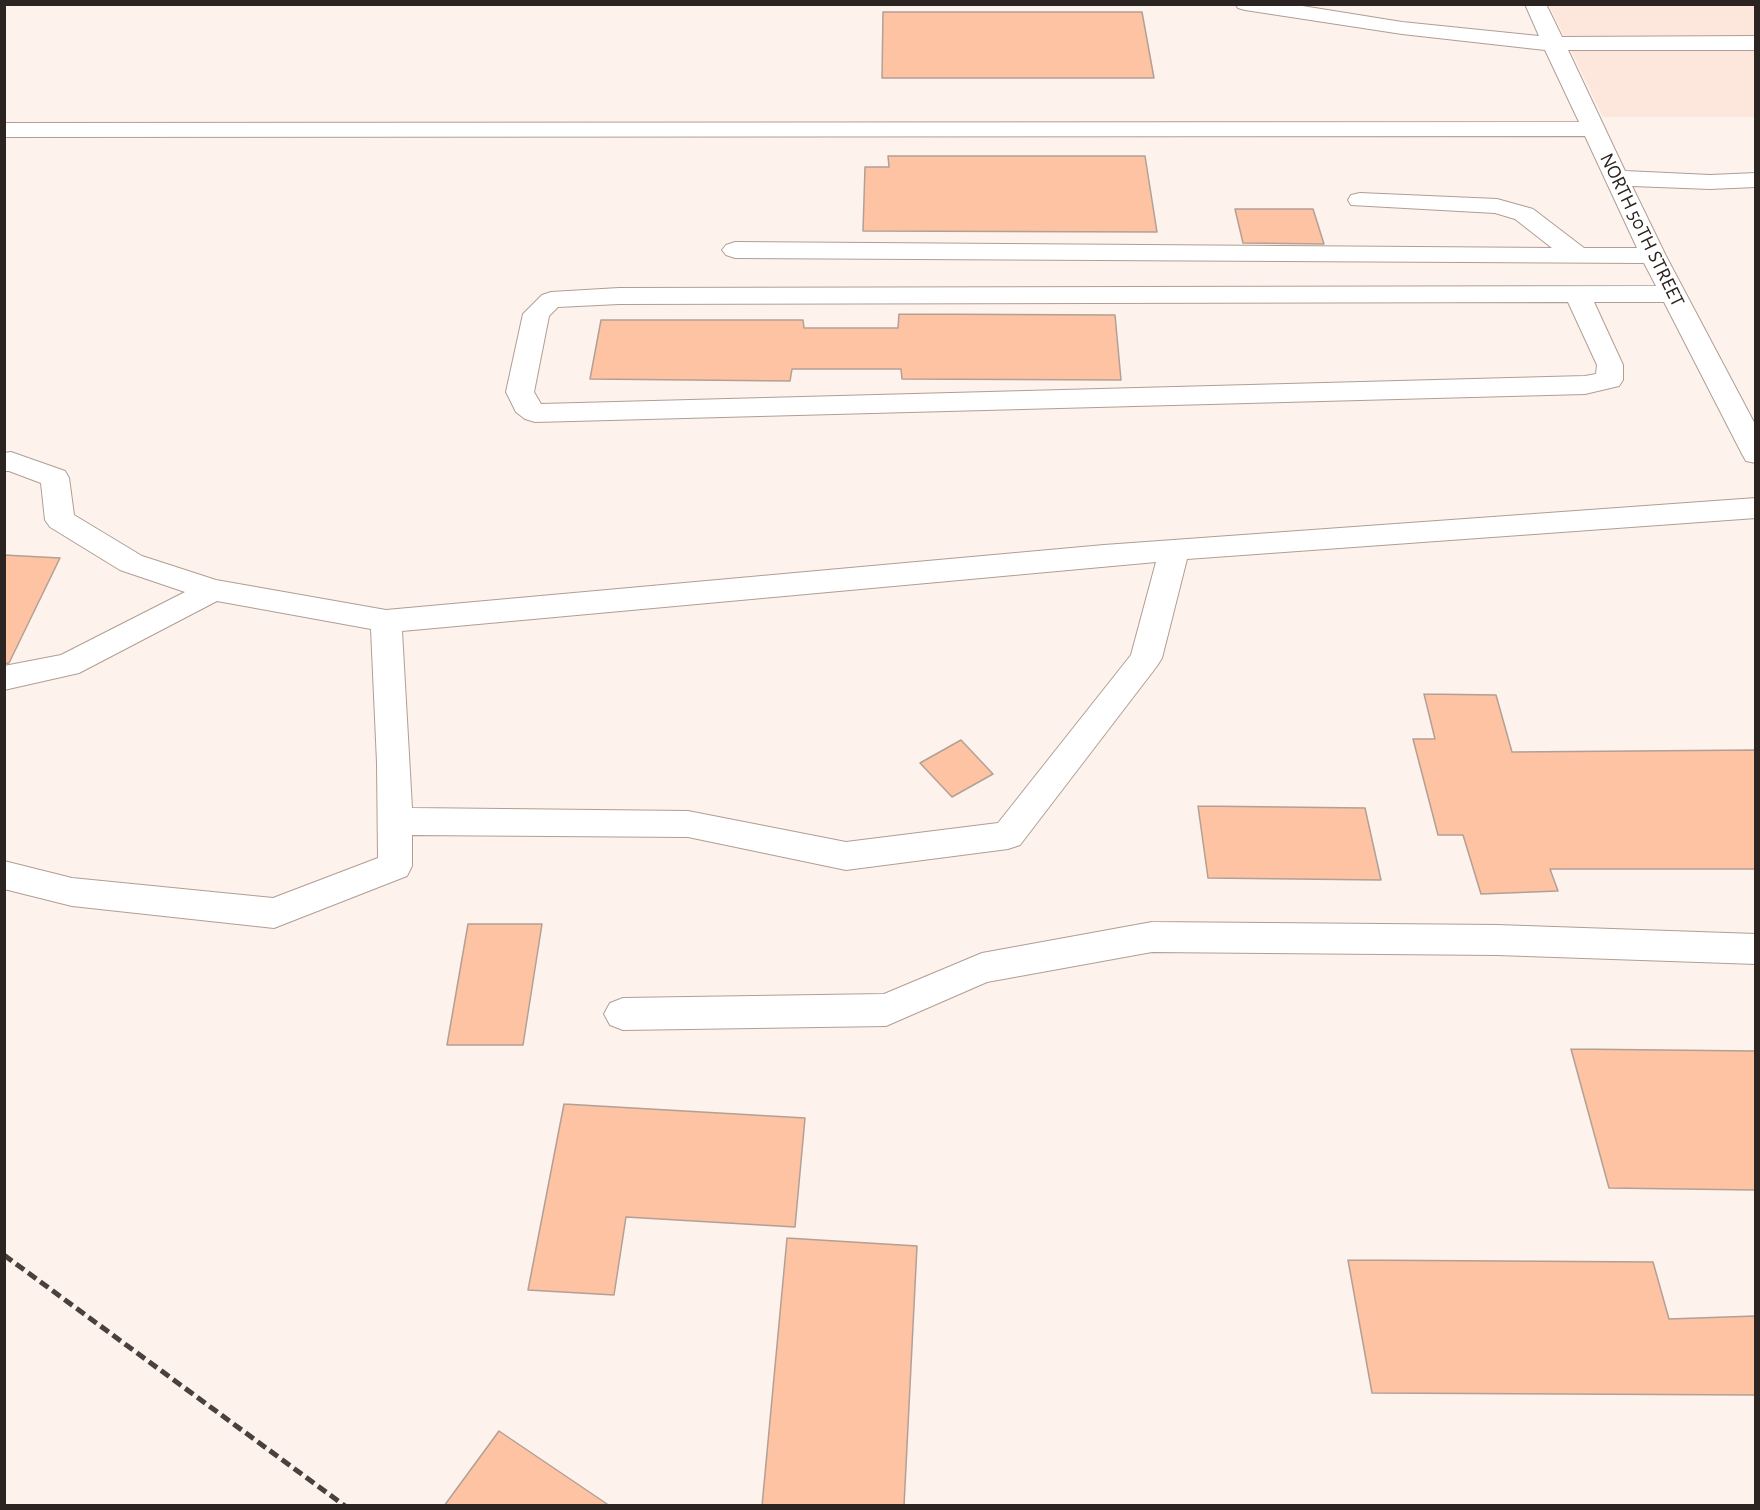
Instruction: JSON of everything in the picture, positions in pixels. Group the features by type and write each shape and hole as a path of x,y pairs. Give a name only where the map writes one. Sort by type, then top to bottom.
{"street":[{"path":"1245,4 1402,28 1554,44 1755,42"},
{"name":"NORTH 50TH STREET","path":"1535,4 1653,256 1755,454"},
{"path":"4,130 1593,129"},
{"path":"1616,178 1710,182 1755,180"},
{"path":"1360,200 1497,206 1524,214 1577,255"},
{"path":"735,250 1653,256"},
{"path":"1577,294 1610,365 1609,380 1585,385 535,413 526,406 520,392 537,314 551,300 631,296 1577,294 1672,294"},
{"path":"4,462 11,461 56,478 60,520 131,562 214,590 386,621 1174,550 1755,508"},
{"path":"395,821 688,824 846,856 1008,835 1146,658 1174,550"},
{"path":"4,678 68,665 214,590"},
{"path":"4,875 72,892 274,913 395,866 394,763 386,621"},
{"path":"623,1014 886,1010 982,968 1152,937 1485,939 1755,949"}],"shaded area":[{"path":"1549,5 1755,5 1755,117 1603,117"}],"building":[{"path":"883,12 1142,12 1154,78 882,78"},
{"path":"888,156 1145,156 1157,232 863,231 865,167 889,167"},
{"path":"1235,209 1313,209 1324,244 1243,243"},
{"path":"899,314 1115,315 1121,380 902,379 901,369 792,369 790,381 590,379 601,320 803,320 804,328 898,328"},
{"path":"4,555 60,558 9,663 4,664"},
{"path":"1424,694 1496,695 1512,752 1755,750 1755,869 1550,869 1558,891 1481,894 1463,835 1438,835 1413,739 1435,739"},
{"path":"961,740 993,774 952,797 920,763"},
{"path":"1198,806 1365,808 1381,880 1208,878"},
{"path":"468,924 542,924 523,1045 447,1045"},
{"path":"1571,1049 1755,1051 1755,1190 1609,1188"},
{"path":"564,1104 805,1118 795,1227 626,1217 614,1295 528,1290"},
{"path":"787,1238 917,1246 904,1506 762,1506"},
{"path":"1348,1260 1653,1262 1669,1319 1755,1316 1755,1395 1372,1393"},
{"path":"499,1431 610,1506 444,1506"}],"railway":[{"path":"4,1255 345,1506"}]}
